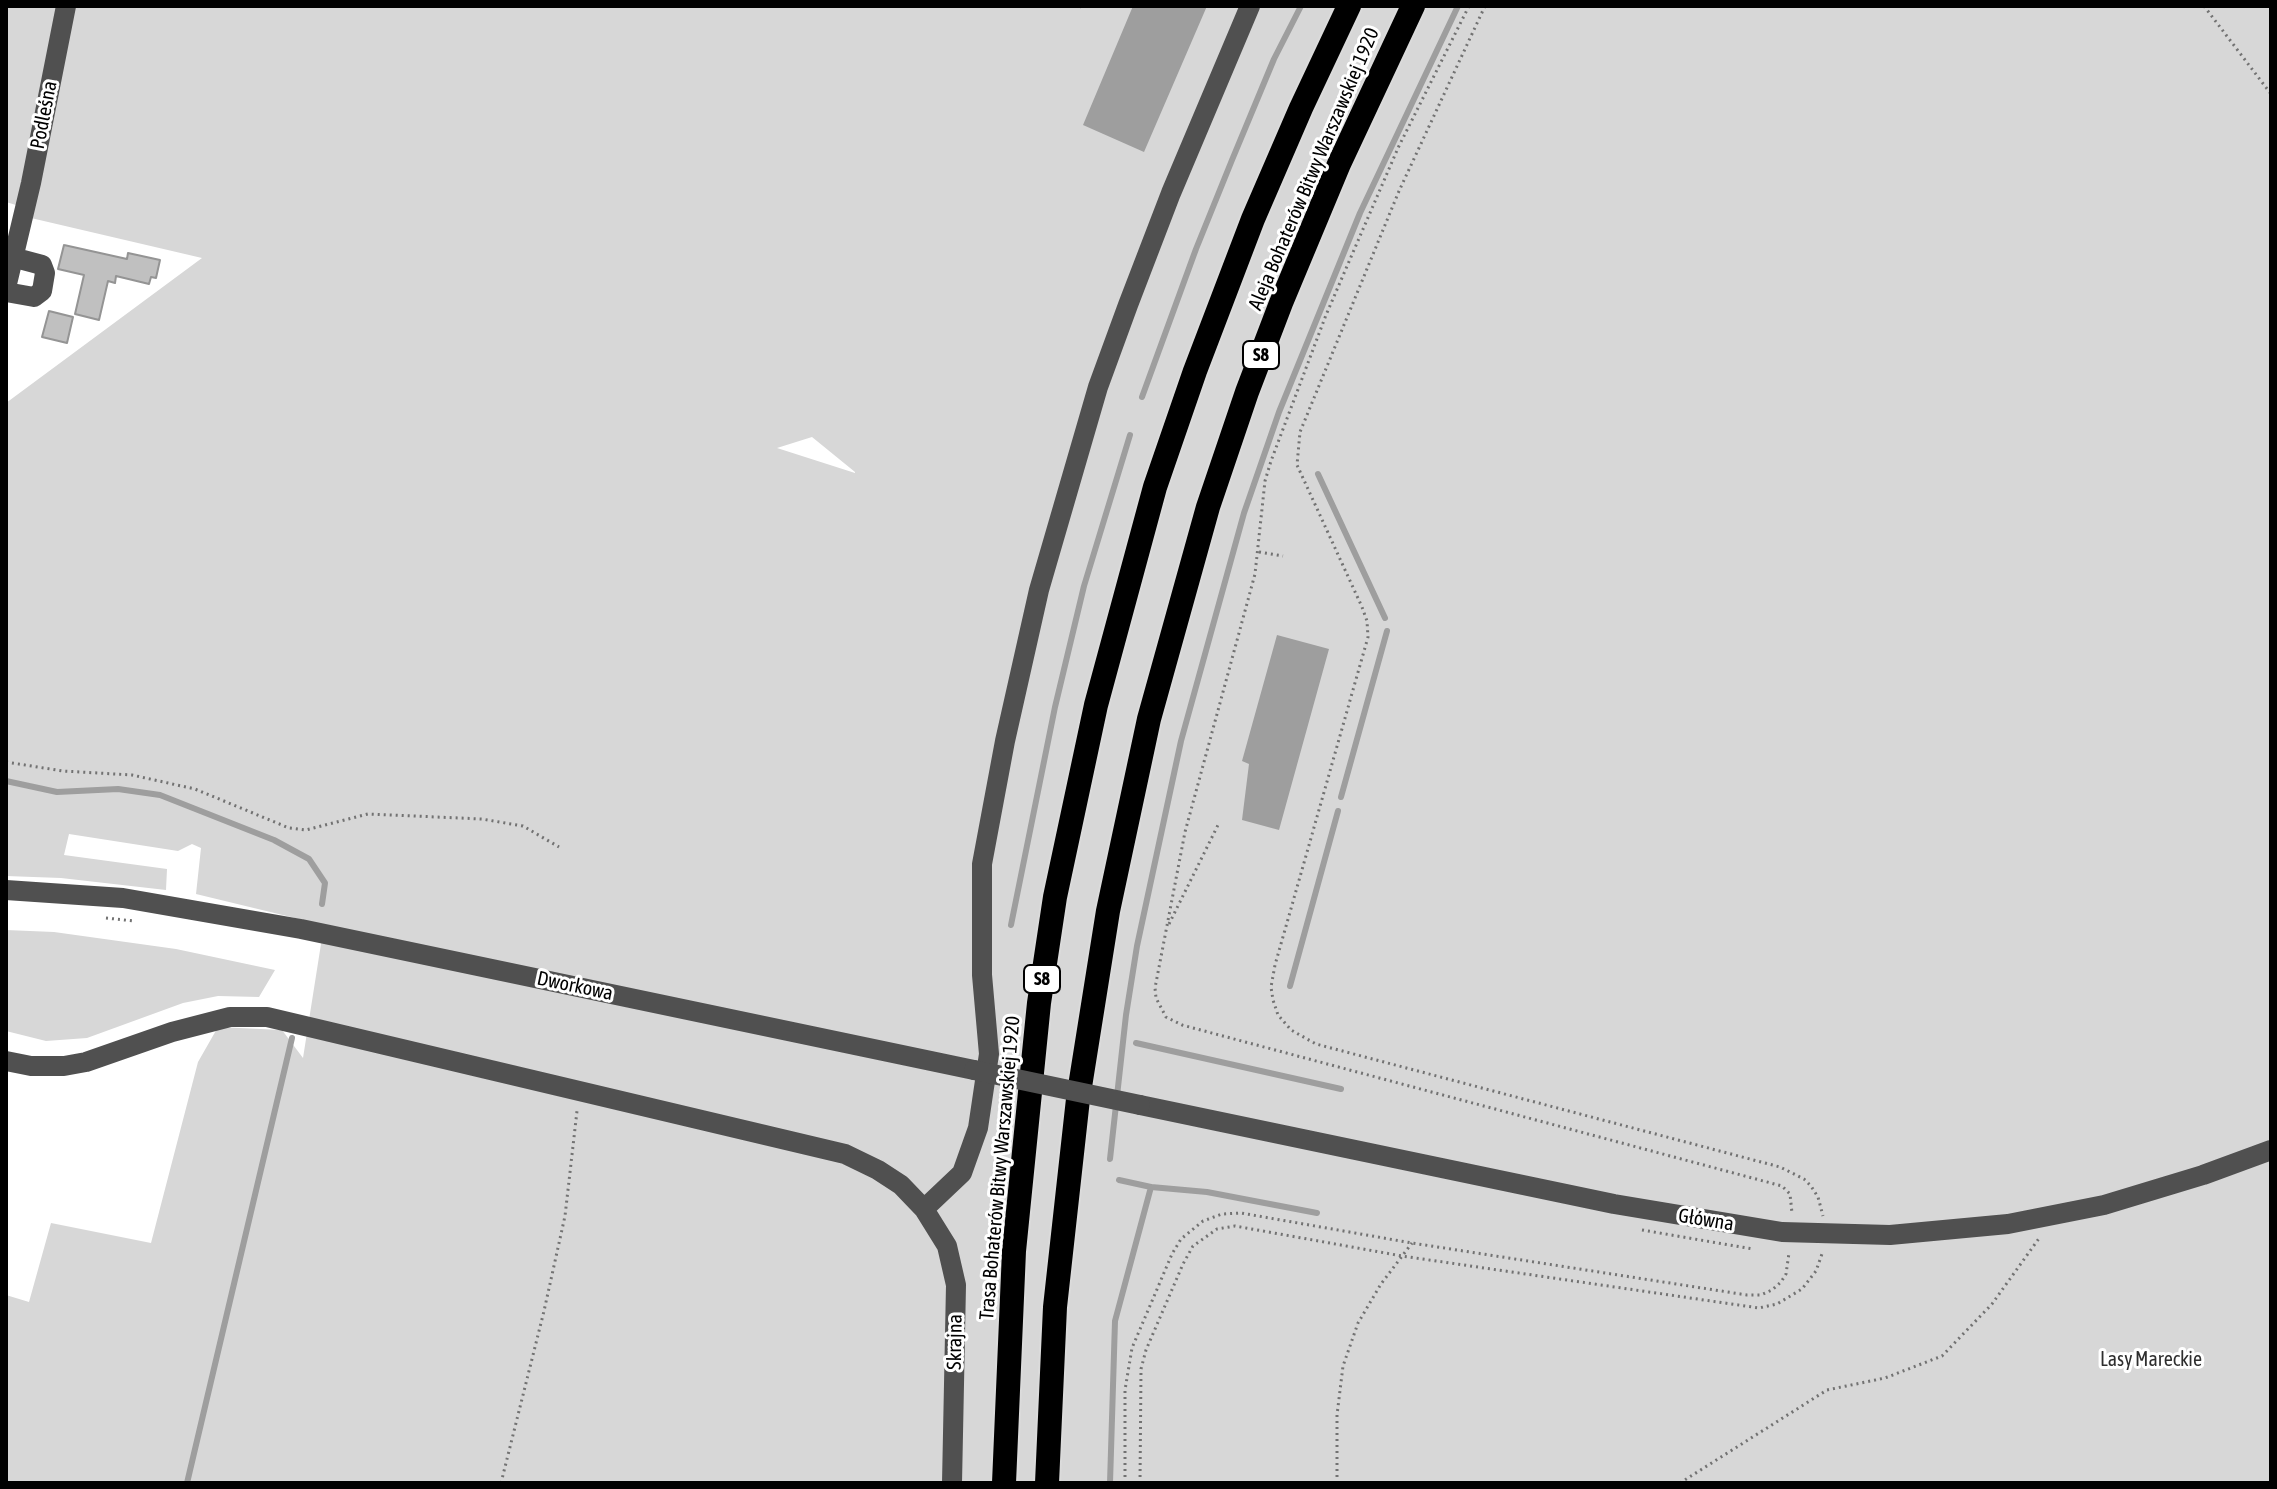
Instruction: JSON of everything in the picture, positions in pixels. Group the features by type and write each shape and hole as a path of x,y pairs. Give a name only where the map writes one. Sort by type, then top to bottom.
{"highway":[{"name":"Aleja Bohaterów Bitwy Warszawskiej 1920","path":"1155,487 1253,219 1349,6"},
{"name":"Aleja Bohaterów Bitwy Warszawskiej 1920","path":"1047,1483 1055,1307 1078,1099 1108,911 1149,719 1204,521 1253,377 1339,164 1413,6"},
{"name":"Trasa Bohaterów Bitwy Warszawskiej 1920","path":"1004,1483 1014,1251 1039,1003 1055,897 1100,690 1155,487"}],"street":[{"name":"Podleśna","path":"6,290 14,217 66,6"},
{"path":"6,1061 31,1066 75,1064 110,1055 172,1032 230,1017 267,1017 845,1154 901,1185 924,1209 947,1190 962,1173 978,1128 989,1054 982,975 982,864 1002,755 1039,590 1098,387 1171,193 1250,6"},
{"path":"6,290 34,297 42,291 45,273 42,265 12,257"},
{"name":"Dworkowa","path":"6,890 123,898 272,923 1140,1105"},
{"name":"Główna","path":"1140,1105 1628,1207 1790,1232 1890,1235 2040,1218 2119,1200 2203,1175 2271,1150"},
{"name":"Skrajna","path":"924,1209 947,1246 956,1285 952,1483"}],"path":[{"path":"1125,1483 1125,1390 1129,1357 1172,1254 1187,1233 1203,1221 1222,1214 1241,1213 1729,1292 1761,1295 1772,1290 1786,1274 1792,1202 1790,1194 1782,1186 1173,1021 1160,1008 1155,988 1185,832 1259,552 1265,481 1271,461 1326,315 1398,148 1469,6"},
{"path":"1140,1483 1141,1369 1154,1327 1193,1246 1217,1229 1235,1226 1402,1256 1759,1308 1777,1304 1802,1289 1816,1271 1823,1253 1823,1213 1818,1197 1804,1179 1795,1174 1316,1044 1291,1030 1278,1015 1273,1000 1271,987 1275,965 1368,637 1362,607 1301,479 1296,457 1300,432 1399,191 1485,6"},
{"path":"2204,6 2271,94"},
{"path":"1259,552 1283,556"},
{"path":"6,762 63,771 132,775 195,789 289,828 306,830 368,814 482,819 523,826 559,847"},
{"path":"1167,927 1218,825"},
{"path":"101,917 142,922"},
{"path":"501,1483 565,1216 577,1111"},
{"path":"1680,1483 1827,1390 1885,1378 1942,1356 1992,1304 2040,1237"},
{"path":"1337,1483 1337,1415 1343,1366 1358,1323 1381,1284 1412,1243"}],"green space":[{"name":"Lasy Mareckie","path":"6,6 2271,6 2271,1483 6,1483 6,1295 29,1302 51,1223 151,1243 198,1062 218,1027 282,1030 303,1058 324,925 196,894 201,848 192,844 178,851 69,834 64,855 167,869 166,890 61,878 6,876 6,403 202,258 31,218 16,205 6,202","holes":["812,437 855,473 777,448"]},
{"path":"6,930 54,932 176,949 275,970 259,997 218,996 183,1003 87,1038 46,1041 6,1031"}],"shaded area":[{"path":"1133,6 1207,6 1144,152 1083,125"},
{"path":"1277,635 1329,649 1279,830 1242,820 1249,764 1242,761"}],"building":[{"path":"64,245 127,259 128,253 160,260 156,278 151,277 149,284 116,276 115,283 108,281 99,320 75,314 84,275 58,269"},
{"path":"49,311 73,317 67,343 42,337"}],"waterway":[{"path":"1142,397 1232,160 1274,59 1301,6"},
{"path":"1110,1159 1137,946 1181,741 1244,513 1279,412 1360,213 1458,6"},
{"path":"1011,925 1055,707 1084,586 1130,435"},
{"path":"1318,474 1385,618"},
{"path":"1341,797 1387,631"},
{"path":"6,781 57,792 118,789 160,795 274,840 309,859 325,883 322,904"},
{"path":"1290,986 1338,811"},
{"path":"187,1483 292,1038"},
{"path":"1136,1043 1341,1089"},
{"path":"1110,1483 1115,1321 1151,1187 1119,1180"},
{"path":"1151,1187 1207,1192 1317,1213"}]}
